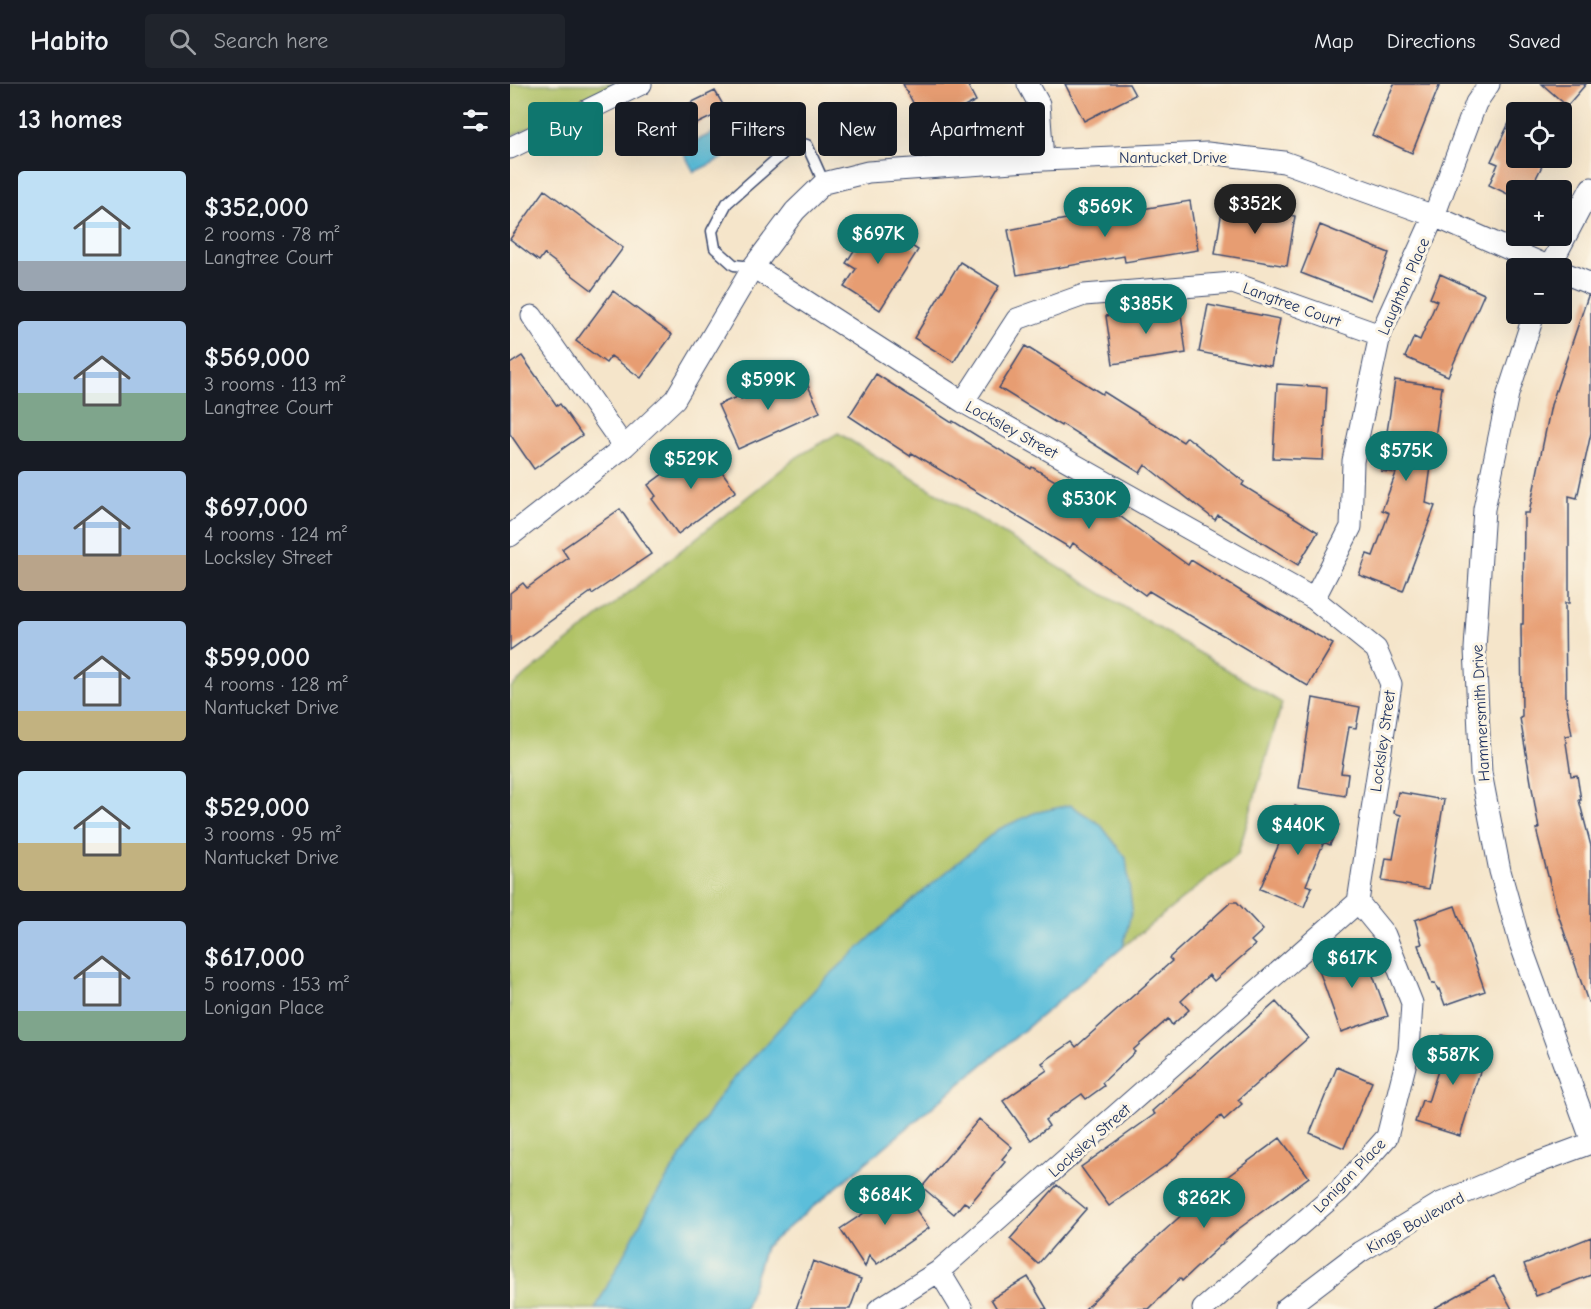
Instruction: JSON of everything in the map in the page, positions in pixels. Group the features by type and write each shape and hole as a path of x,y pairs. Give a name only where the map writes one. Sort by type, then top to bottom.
{"street":[{"path":"510,148 641,84"},
{"path":"1028,84 1040,104 1043,160"},
{"name":"Laughton Place","path":"1314,599 1351,527 1353,461 1380,335 1434,216 1476,103 1490,84"},
{"name":"Nantucket Drive","path":"824,183 868,172 1043,160 1207,153 1284,162 1434,216 1528,258"},
{"path":"510,536 624,447 675,399 753,267 795,212 824,183"},
{"path":"1558,258 1591,188"},
{"name":"Locksley Street","path":"753,267 963,402 1314,599 1376,649 1391,684 1358,902 939,1271 879,1309"},
{"name":"Nantucket Drive","path":"1572,276 1591,284"},
{"name":"Langtree Court","path":"963,402 1017,319 1084,295 1233,283 1380,335"},
{"path":"532,316 624,447"},
{"name":"Hammersmith Drive","path":"1531,324 1508,394 1484,509 1475,648 1481,774 1500,871 1520,943 1591,1139"},
{"name":"Lonigan Place","path":"1203,1309 1339,1191 1387,1137 1409,1050 1412,1003 1385,935 1358,902"},
{"name":"Kings Boulevard","path":"1285,1309 1360,1252 1439,1204 1521,1169 1591,1143"},
{"path":"939,1271 962,1309"}],"lane":[{"path":"753,267 734,265 715,248 712,231 727,203 796,142 807,145 824,183"}],"green space":[{"path":"510,84 619,84 582,102 528,102 528,128 510,137"},
{"path":"838,433 1282,703 1238,854 1123,947 765,1247 745,1309 510,1309 510,688 797,457"}],"water":[{"path":"710,134 710,156 727,156 694,172 685,156 698,156 698,140"},
{"path":"1070,805 1100,824 1126,858 1132,909 1123,947 765,1247 745,1309 595,1309 650,1205 722,1092 816,988 890,919 997,830 1034,813"}],"building":[{"path":"903,84 967,84 976,101 974,102 913,102"},
{"path":"1065,84 1129,84 1135,95 1084,121"},
{"path":"1394,84 1440,84 1412,153 1372,135"},
{"path":"1542,84 1586,84 1570,102 1562,102"},
{"path":"715,91 721,102 710,102 710,118 698,123 698,102 692,102"},
{"path":"1506,129 1506,168 1541,168 1535,180 1506,180 1506,193 1489,185 1498,164 1491,161"},
{"path":"545,190 623,248 592,290 544,254 539,261 510,239"},
{"path":"1190,201 1198,250 1125,262 1124,256 1017,275 1008,230 1099,213 1099,216"},
{"path":"1223,204 1295,216 1287,266 1215,254"},
{"path":"873,221 918,250 880,310 844,287 856,269 846,263"},
{"path":"1320,225 1389,253 1371,300 1301,273"},
{"path":"960,262 999,286 954,362 914,338"},
{"path":"1440,274 1484,294 1448,376 1405,357 1414,337 1420,340 1437,301 1430,298"},
{"path":"613,291 672,335 641,378 611,356 606,363 576,341"},
{"path":"1588,296 1591,297 1591,433 1577,498 1569,496 1569,603 1565,603 1566,700 1572,735 1565,736 1571,776 1577,775 1581,800 1579,800 1591,846 1591,1002 1588,1002 1557,911 1536,829 1539,829 1520,718 1522,717 1521,624 1523,624 1524,513 1529,513 1551,405"},
{"path":"1208,305 1280,319 1271,366 1199,352"},
{"path":"1180,306 1186,353 1113,364 1106,316"},
{"path":"1025,346 1183,442 1187,437 1244,482 1242,485 1318,532 1298,565 1218,515 1215,520 1145,465 1140,473 999,388"},
{"path":"522,356 557,406 560,404 582,435 534,469 510,434 510,364"},
{"path":"876,374 952,423 953,421 1031,469 1032,467 1112,515 1114,512 1188,565 1191,560 1268,608 1333,644 1308,686 1149,591 1145,595 1073,543 1070,548 912,453 910,456 849,416"},
{"path":"804,377 820,412 738,449 718,405 739,396 741,399 786,379 788,384"},
{"path":"1395,380 1442,387 1426,503 1435,506 1403,591 1359,575 1367,554 1373,556 1389,513 1382,510 1396,473 1381,471"},
{"path":"1277,384 1327,387 1323,460 1273,458"},
{"path":"698,448 705,458 710,455 736,491 678,534 652,499 656,496 648,485"},
{"path":"620,509 651,554 592,594 591,592 510,650 510,593 523,583 527,588 568,558 562,549"},
{"path":"1313,698 1360,707 1356,728 1349,727 1341,773 1348,774 1345,796 1299,788"},
{"path":"1398,792 1444,800 1429,889 1382,881 1386,858 1393,859 1401,815 1394,813"},
{"path":"1295,806 1339,825 1330,845 1324,842 1315,863 1306,885 1312,887 1304,907 1260,889"},
{"path":"1231,902 1237,902 1263,930 1251,941 1255,945 1214,981 1209,975 1181,1001 1189,1010 1172,1025 1168,1019 1133,1050 1135,1052 1102,1083 1104,1086 1086,1099 1082,1094 1045,1120 1049,1126 1031,1140 1003,1101 1047,1070 1042,1063 1072,1042 1076,1047 1172,961 1169,958"},
{"path":"1455,906 1485,991 1445,1005 1439,989 1435,983 1432,984 1418,945 1422,944 1415,920"},
{"path":"1362,946 1388,1016 1341,1032 1316,962"},
{"path":"1276,1002 1308,1038 1238,1100 1242,1104 1224,1120 1221,1116 1168,1164 1109,1206 1081,1167 1155,1114 1152,1111"},
{"path":"1442,1035 1487,1049 1460,1136 1415,1122 1422,1100 1428,1102 1442,1058 1436,1056"},
{"path":"1337,1067 1372,1082 1344,1148 1310,1133"},
{"path":"979,1119 1012,1147 1002,1159 1005,1162 969,1205 964,1202 954,1214 922,1187"},
{"path":"1280,1138 1309,1177 1237,1230 1182,1281 1180,1278 1149,1309 1085,1309 1152,1242 1209,1190"},
{"path":"897,1183 929,1228 877,1264 869,1255 865,1267 840,1229 873,1207 869,1202"},
{"path":"1057,1185 1086,1209 1038,1264 1010,1239"},
{"path":"1591,1237 1591,1275 1536,1296 1524,1264"},
{"path":"813,1261 861,1279 850,1309 796,1309"},
{"path":"1494,1276 1512,1309 1433,1309 1462,1293"},
{"path":"1028,1277 1047,1309 997,1309 991,1299"}]}
